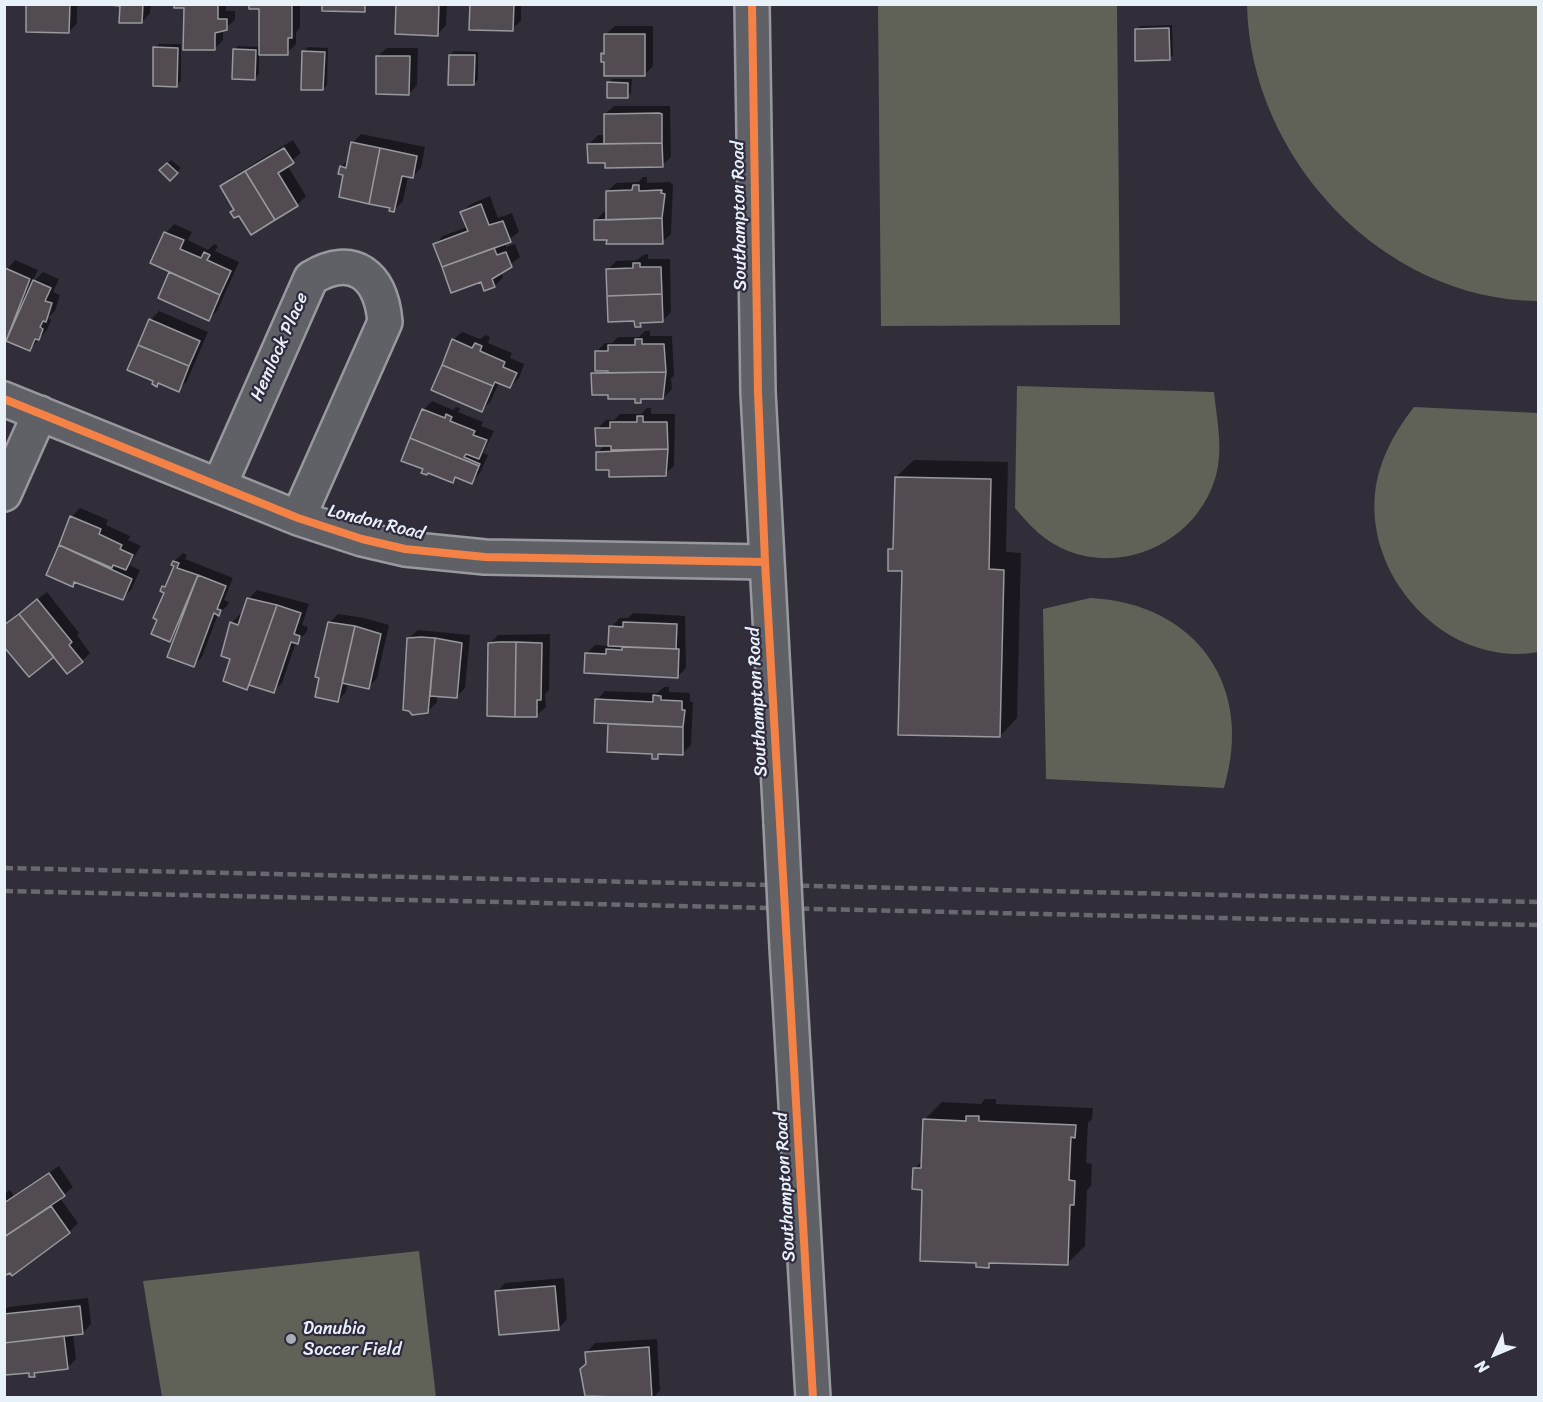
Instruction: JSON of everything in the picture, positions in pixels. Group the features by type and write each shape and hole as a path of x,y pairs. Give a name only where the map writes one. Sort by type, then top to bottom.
{"street":[{"name":"Southampton Road","path":"752,4 758,393 765,562 813,1398"},
{"name":"Hemlock Place","path":"220,484 310,278 343,265 359,270 372,282 383,300 385,322 298,518"},
{"name":"London Road","path":"4,399 220,484 298,518 362,539 405,549 485,557 765,562"},
{"path":"4,494 40,413"}],"shaded area":[{"path":"878,5 1117,5 1120,325 881,326"},
{"path":"1247,5 1538,5 1538,301 1481,294 1427,276 1378,247 1335,210 1299,165 1272,115 1254,61"},
{"path":"1017,386 1214,392 1219,458 1215,479 1206,501 1176,535 1135,554 1113,558 1090,557 1068,551 1052,543 1032,527 1015,508"},
{"path":"1414,407 1538,413 1538,652 1505,653 1474,646 1445,632 1420,612 1399,586 1384,557 1376,526 1377,481 1388,447"},
{"path":"1090,598 1127,603 1160,615 1187,633 1208,657 1223,684 1231,716 1231,751 1224,788 1046,779 1043,609"},
{"name":"Danubia Soccer Field","path":"419,1251 436,1397 162,1397 143,1281"}],"building":[{"path":"26,4 70,4 69,33 26,32"},
{"path":"100,4 143,4 142,23 119,23 120,6"},
{"path":"174,4 218,4 218,19 227,19 227,30 215,33 215,50 183,50 184,8 174,8"},
{"path":"249,4 292,4 292,38 288,38 288,55 259,55 259,9 249,9"},
{"path":"322,4 365,4 365,12 322,11"},
{"path":"396,4 439,4 438,36 395,34"},
{"path":"470,4 514,4 513,31 469,30"},
{"path":"1169,28 1170,60 1135,61 1135,29"},
{"path":"604,34 645,34 645,76 604,76 604,62 601,62 601,53 604,54"},
{"path":"153,47 178,48 177,87 153,86"},
{"path":"233,49 256,50 255,80 232,79"},
{"path":"302,51 325,52 323,90 301,90"},
{"path":"449,55 475,55 474,85 448,85"},
{"path":"376,56 410,56 409,95 376,94"},
{"path":"607,82 628,83 628,98 607,98"},
{"path":"604,114 662,114 662,143 604,144"},
{"path":"351,142 380,148 369,204 339,197 343,175 338,174 340,166 346,168"},
{"path":"662,143 663,167 605,168 605,163 588,163 587,144"},
{"path":"284,148 294,163 278,173 298,206 275,220 245,171"},
{"path":"380,148 417,156 413,178 402,176 394,212 389,211 390,208 369,204"},
{"path":"167,163 178,173 170,181 159,170"},
{"path":"245,171 275,220 251,235 239,216 234,218 230,212 234,210 220,186"},
{"path":"633,185 639,185 639,191 662,190 661,193 665,194 662,218 606,220 606,191 632,190"},
{"path":"481,204 489,225 503,221 511,242 442,267 433,244 468,231 460,212"},
{"path":"662,218 663,244 606,244 607,240 594,240 594,220"},
{"path":"164,232 184,240 180,249 201,258 204,252 210,255 207,260 231,271 220,295 150,263"},
{"path":"494,248 497,255 506,252 512,267 492,279 495,287 484,291 481,282 451,293 442,267"},
{"path":"633,263 640,263 640,267 661,267 662,294 607,296 606,269 633,268"},
{"path":"5,268 30,279 6,341 4,340"},
{"path":"169,272 220,295 209,321 158,298"},
{"path":"33,280 51,288 45,301 52,303 46,322 43,321 40,327 43,329 39,340 35,339 30,351 6,341"},
{"path":"662,294 663,322 640,323 641,327 635,327 634,321 608,322 607,296"},
{"path":"149,319 200,341 189,366 138,345"},
{"path":"452,339 472,348 475,343 482,346 480,351 505,362 503,367 517,373 510,388 495,382 493,386 442,365"},
{"path":"635,339 642,339 642,344 664,344 666,372 608,373 608,371 595,371 595,351 608,351 608,345 635,345"},
{"path":"138,345 189,366 179,392 158,383 157,387 152,384 153,381 127,370"},
{"path":"442,365 493,386 482,412 431,390"},
{"path":"666,372 663,399 641,399 641,403 635,403 635,399 608,399 608,395 592,395 591,373"},
{"path":"422,409 445,418 446,414 452,417 450,421 475,431 473,435 487,440 479,459 466,454 464,457 480,464 479,466 410,438"},
{"path":"637,416 643,416 643,422 667,422 668,449 611,450 611,446 596,446 595,428 610,428 610,422 637,422"},
{"path":"410,438 479,466 472,484 455,477 453,483 428,473 427,475 421,473 423,469 401,461"},
{"path":"668,449 666,476 609,477 609,470 596,470 596,452"},
{"path":"895,477 991,479 989,569 1004,570 1000,737 898,735 902,571 888,571 888,549 893,549"},
{"path":"70,516 101,529 99,534 122,545 120,549 133,555 126,570 113,565 112,568 59,545"},
{"path":"59,545 132,579 123,600 74,582 73,587 46,575"},
{"path":"173,561 179,563 177,568 198,575 170,642 151,634 157,620 153,618 164,593 160,591 162,586 165,587 174,566 171,565"},
{"path":"198,575 226,586 217,609 221,610 219,616 214,613 194,667 167,657"},
{"path":"247,598 277,605 247,690 223,681 230,659 221,656 230,622 238,625"},
{"path":"37,599 72,642 69,645 83,662 67,674 19,614"},
{"path":"277,605 301,613 294,634 300,636 298,644 291,642 274,693 249,685"},
{"path":"19,614 54,657 29,677 4,647 4,625"},
{"path":"328,622 355,626 338,702 315,697 319,678 315,677"},
{"path":"623,622 677,624 676,649 608,646 609,626 623,627"},
{"path":"355,626 381,634 369,689 342,683"},
{"path":"407,638 435,638 428,713 412,715 409,711 403,710"},
{"path":"435,638 462,643 457,698 430,696"},
{"path":"516,642 515,717 487,716 488,643"},
{"path":"516,642 542,643 541,700 537,700 537,717 515,717"},
{"path":"622,647 679,649 678,678 584,673 585,653 606,654 606,649 622,650"},
{"path":"653,695 661,696 661,700 682,701 682,710 685,710 683,727 594,723 595,699 653,702"},
{"path":"608,724 683,727 683,755 658,754 658,759 652,759 652,754 607,752"},
{"path":"966,1116 979,1116 979,1121 1076,1125 1075,1138 1071,1137 1069,1180 1075,1181 1074,1205 1070,1205 1068,1265 989,1263 989,1268 976,1267 976,1263 920,1261 922,1190 912,1189 913,1168 921,1168 923,1119 966,1121"},
{"path":"49,1173 65,1196 4,1237 4,1203"},
{"path":"51,1206 70,1233 12,1276 10,1273 4,1276 4,1237"},
{"path":"555,1286 559,1330 499,1335 495,1291"},
{"path":"80,1306 83,1334 4,1343 4,1314"},
{"path":"64,1336 68,1369 34,1373 35,1377 29,1377 29,1373 5,1375 4,1343"},
{"path":"649,1347 652,1398 585,1396 580,1369 586,1364 585,1352"}],"railway":[{"path":"4,868 1538,902"},
{"path":"4,891 1538,925"}],"cycle path":[{"path":"752,4 758,392 765,562 813,1398"},
{"path":"4,399 298,518 362,539 405,549 485,557 765,562"}],"place":[{"name":"Danubia Soccer Field","path":"291,1339"}]}
